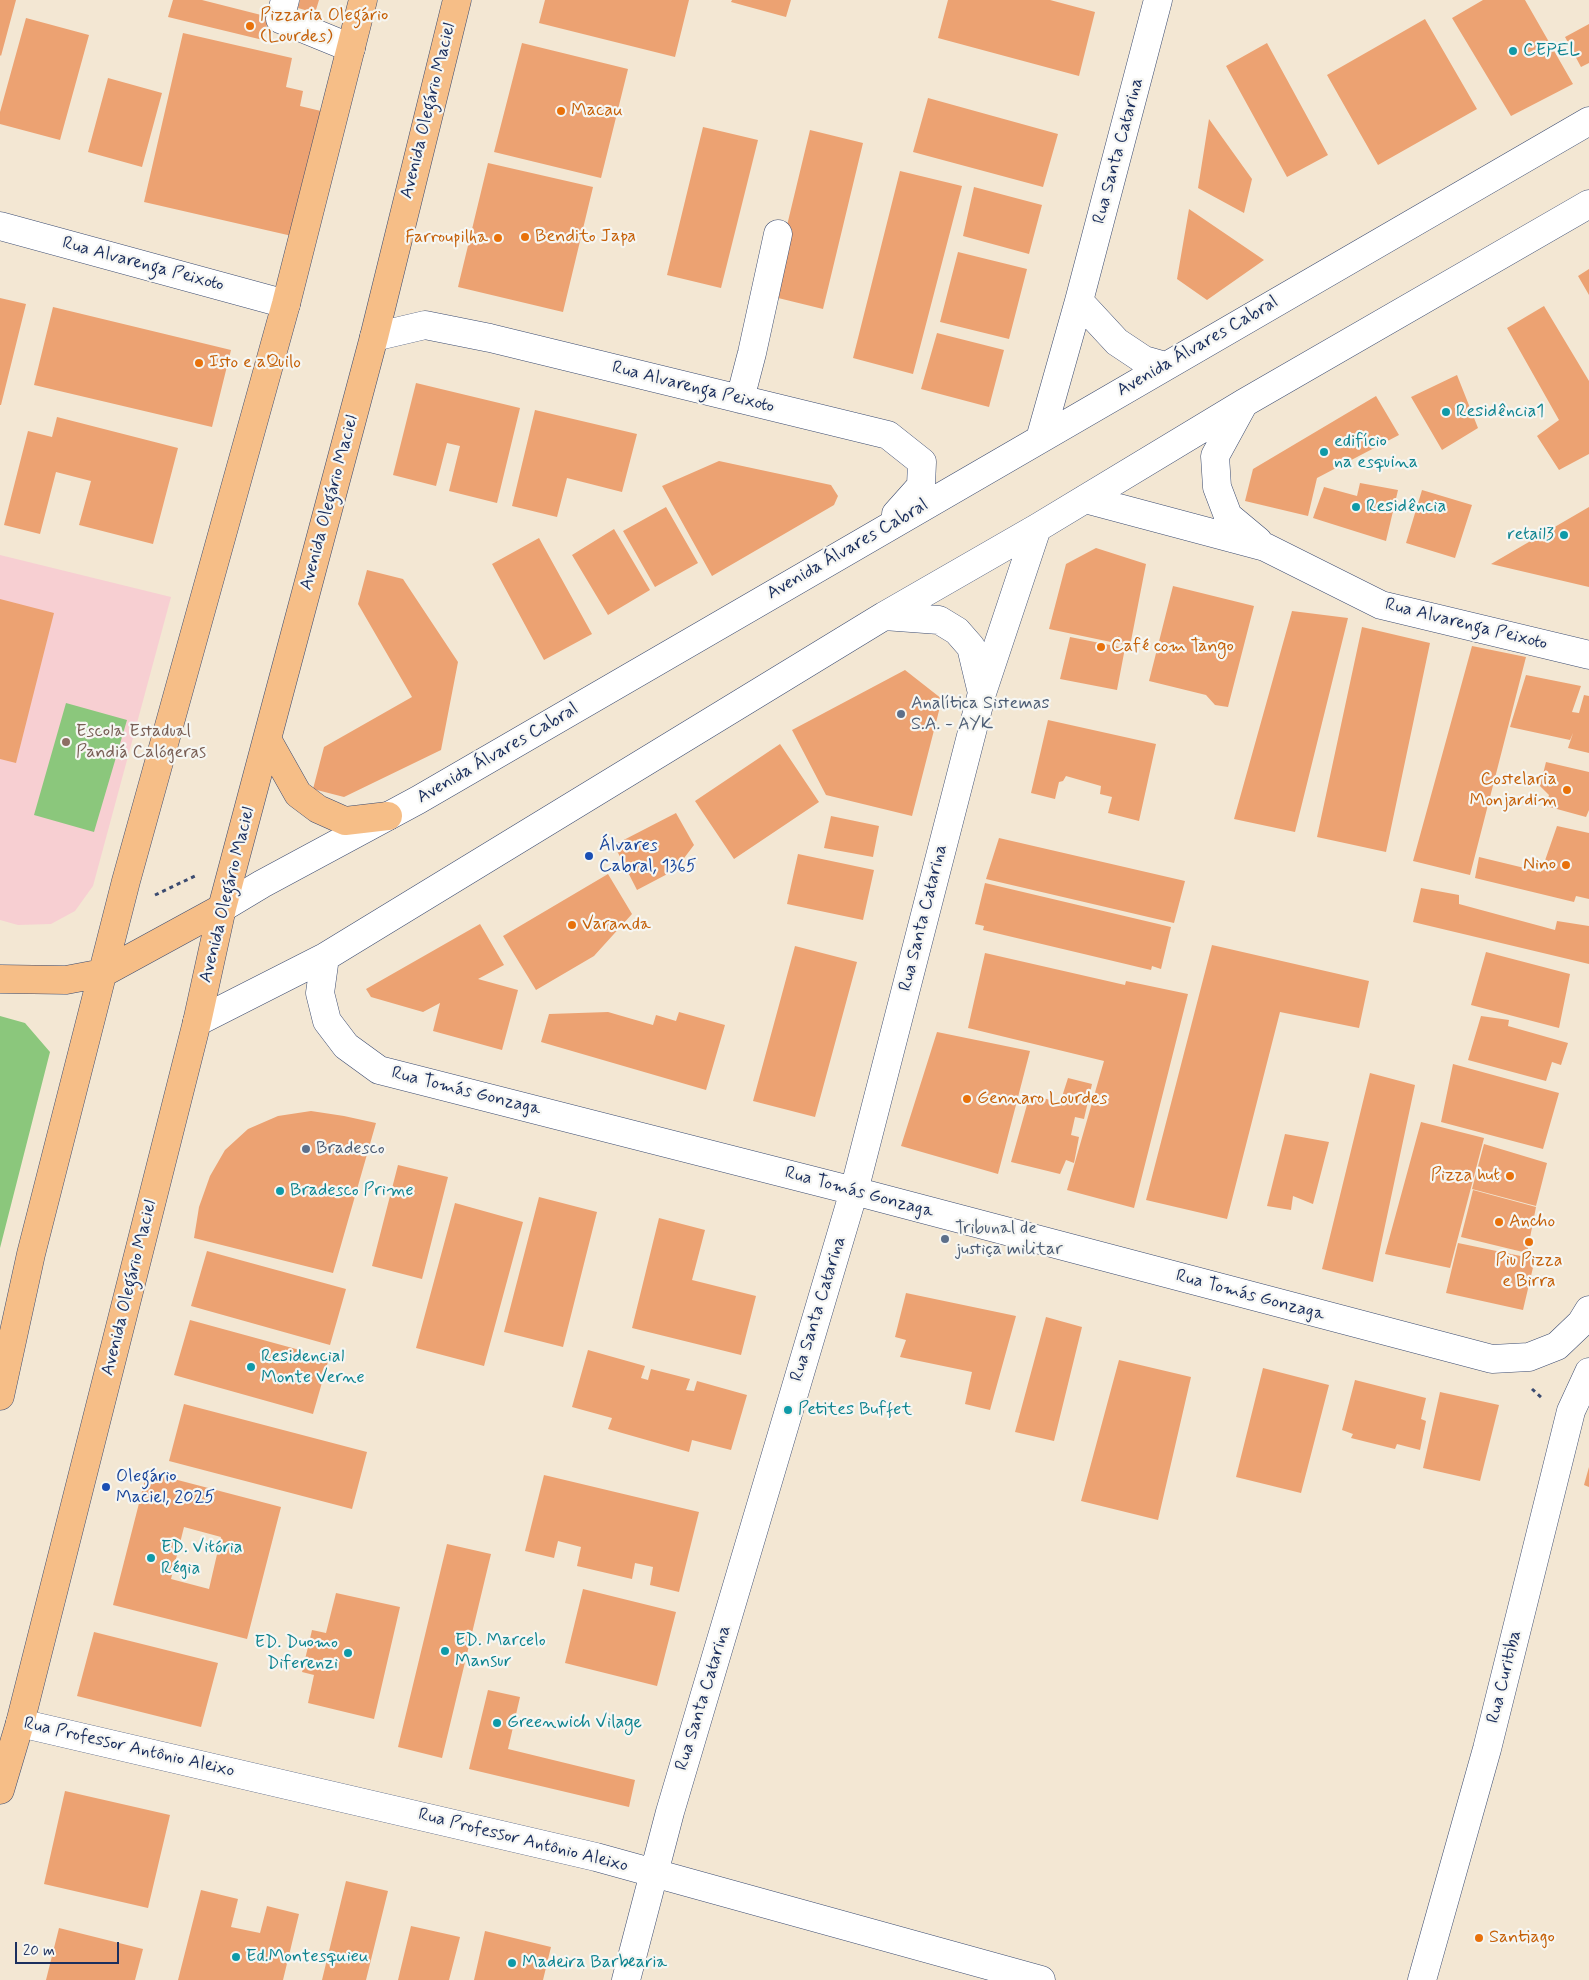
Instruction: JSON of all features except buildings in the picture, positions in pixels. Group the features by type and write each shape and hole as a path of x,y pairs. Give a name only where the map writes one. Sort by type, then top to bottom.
{"main road":[{"path":"0,1396 31,1254 118,912 286,304 363,0"},
{"name":"Avenida Olegário Maciel","path":"0,1790 10,1722 197,1022 222,908 374,337 457,0"},
{"path":"267,739 298,794 318,809 345,821 388,816"},
{"name":"Avenida Álvares Cabral","path":"0,980 66,980 103,973 222,908"}],"street":[{"path":"285,0 280,19 351,48"},
{"name":"Rua Santa Catarina","path":"1040,439 1079,301 1158,0"},
{"name":"Avenida Álvares Cabral","path":"222,908 418,800 1589,121"},
{"path":"197,1022 325,957 884,616 1037,528 1244,402 1589,204"},
{"name":"Rua Alvarenga Peixoto","path":"0,226 286,304"},
{"path":"740,399 778,234"},
{"path":"1079,301 1117,342 1144,360 1165,366"},
{"name":"Rua Alvarenga Peixoto","path":"374,337 425,325 490,338 888,435 922,462 921,486 881,530"},
{"name":"Rua Alvarenga Peixoto","path":"1244,402 1215,456 1218,487 1228,516 1265,547"},
{"name":"Rua Alvarenga Peixoto","path":"1085,499 1265,547 1381,605 1589,655"},
{"name":"Rua Santa Catarina","path":"626,1980 675,1793 854,1191 982,693 1037,528"},
{"name":"Rua Santa Catarina","path":"884,616 939,620 957,631 971,647 982,693"},
{"name":"Rua Tomás Gonzaga","path":"325,957 320,993 327,1021 346,1046 380,1070 854,1191 1492,1359 1529,1357 1556,1346 1582,1323 1589,1310"},
{"name":"Rua Curitiba","path":"1422,1980 1487,1749 1571,1411 1588,1373"},
{"name":"Rua Professor Antônio Aleixo","path":"10,1722 596,1856 1041,1980"}],"path":[{"path":"118,912 236,857"}],"shaded area":[{"name":"Escola Estadual Pandiá Calógeras","path":"0,555 171,597 93,886 75,911 51,924 18,925 0,920"}],"green space":[{"path":"66,703 127,720 94,832 34,815"},
{"path":"0,1016 25,1023 50,1052 0,1248"}],"place":[{"name":"Pizzaria Olegário (Lourdes)","path":"250,26"},
{"name":"CEPEL","path":"1513,51"},
{"name":"Macau","path":"561,111"},
{"name":"Bendito Japa","path":"525,237"},
{"name":"Farroupilha","path":"498,238"},
{"name":"Isto e aQuilo","path":"199,363"},
{"name":"Residência1","path":"1446,412"},
{"name":"edifício na esquina","path":"1324,452"},
{"name":"Residência","path":"1356,507"},
{"name":"retail3","path":"1564,535"},
{"name":"Café com Tango","path":"1101,647"},
{"name":"Analítica Sistemas S.A. - AYK","path":"901,714"},
{"name":"Escola Estadual Pandiá Calógeras","path":"66,742"},
{"name":"Costelaria Monjardim","path":"1567,790"},
{"name":"Álvares Cabral, 1365","path":"589,856"},
{"name":"Nino","path":"1566,865"},
{"name":"Varanda","path":"572,925"},
{"name":"Gennaro Lourdes","path":"967,1099"},
{"name":"Bradesco","path":"306,1149"},
{"name":"Pizza hut","path":"1510,1176"},
{"name":"Bradesco Prime","path":"280,1191"},
{"name":"Ancho","path":"1499,1222"},
{"name":"Tribunal de justiça militar","path":"945,1239"},
{"name":"Piu Pizza e Birra","path":"1529,1242"},
{"name":"Residencial Monte Verne","path":"251,1367"},
{"name":"Petites Buffet","path":"788,1410"},
{"name":"Olegário Maciel, 2025","path":"106,1487"},
{"name":"ED. Vitória Régia","path":"151,1558"},
{"name":"ED. Marcelo Mansur","path":"445,1651"},
{"name":"ED. Duomo Diferenzi","path":"348,1653"},
{"name":"Greenwich Vilage","path":"497,1723"},
{"name":"Santiago","path":"1479,1938"},
{"name":"Ed.Montesquieu","path":"236,1957"},
{"name":"Madeira Barbearia","path":"512,1963"}]}
